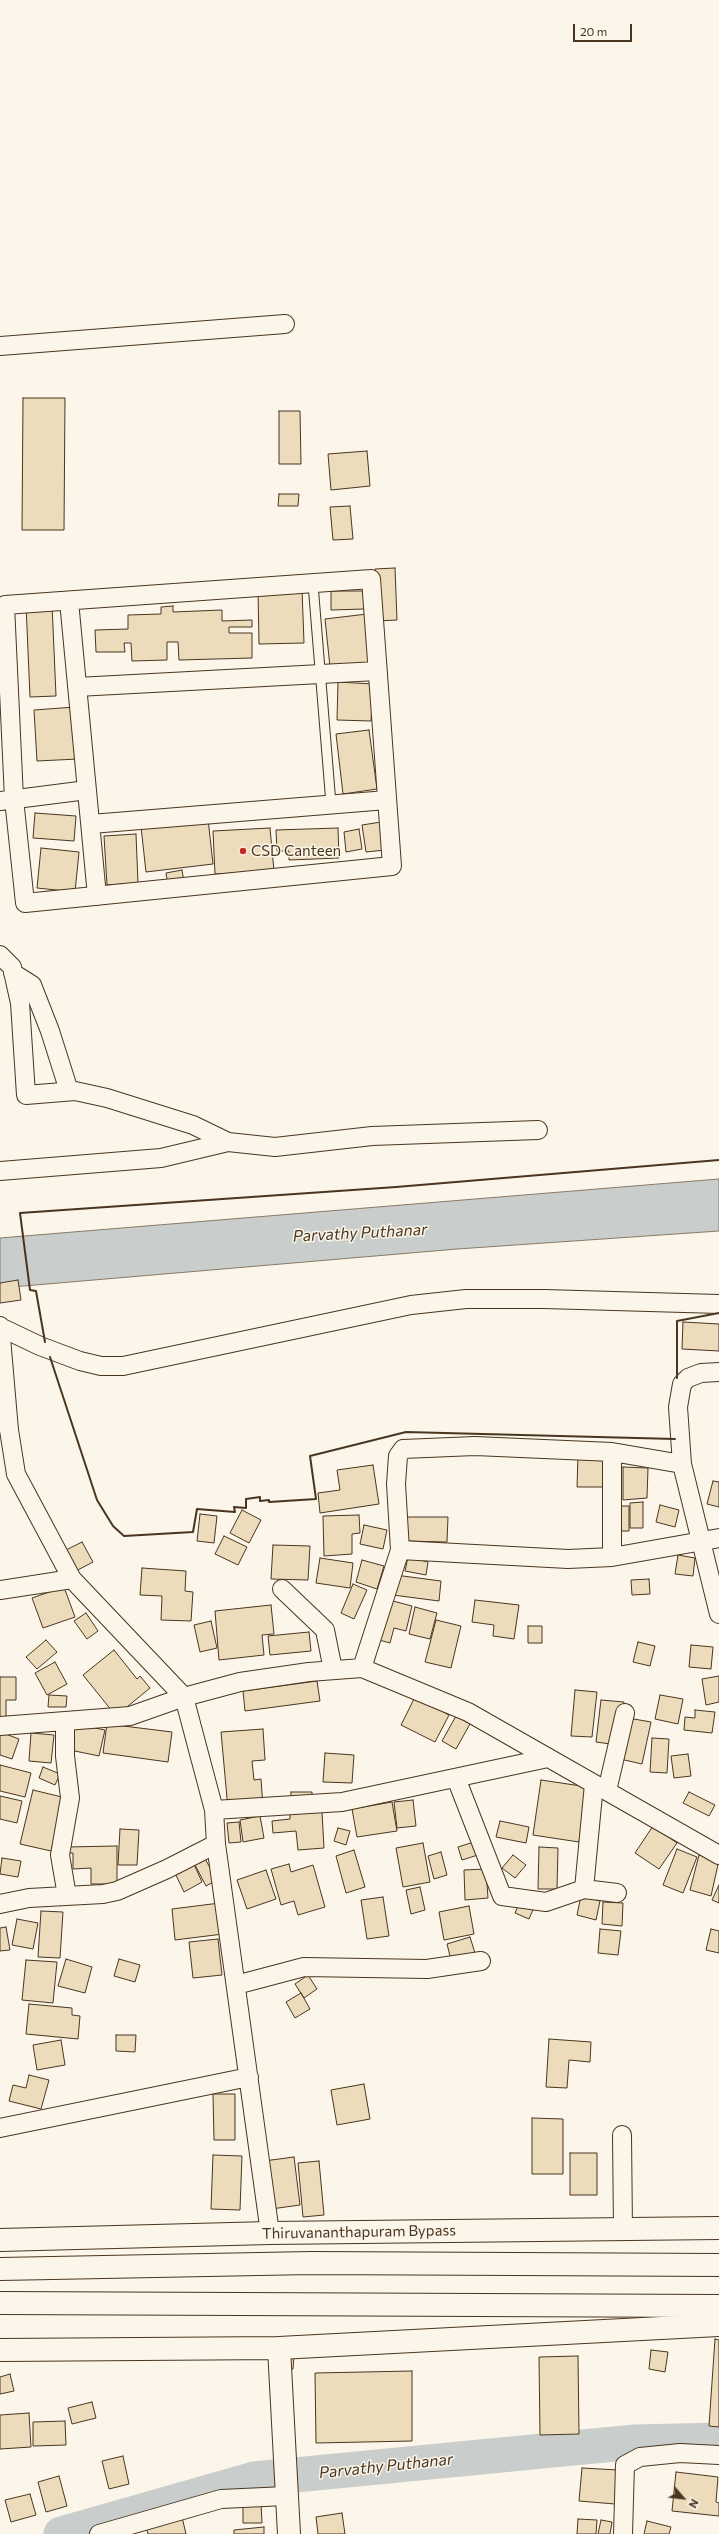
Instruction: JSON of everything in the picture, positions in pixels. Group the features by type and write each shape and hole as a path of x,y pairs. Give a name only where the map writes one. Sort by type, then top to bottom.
{"main road":[{"name":"Thiruvananthapuram Bypass","path":"0,2240 270,2233 719,2228"},
{"name":"Thiruvananthapuram Bypass","path":"0,2269 311,2263 719,2265"},
{"path":"0,2303 719,2306"},
{"path":"0,2350 279,2348 719,2325"},
{"path":"279,2348 289,2534"}],"street":[{"path":"0,346 285,324"},
{"path":"371,579 392,866 25,903 7,800 5,605 313,584 371,579"},
{"path":"69,601 97,896"},
{"path":"78,687 377,671"},
{"path":"7,800 87,790"},
{"path":"90,824 387,800"},
{"path":"0,956 12,967 20,1003 26,1095 69,1091 107,1098 193,1125 228,1142"},
{"path":"13,973 32,986 50,1031 69,1091"},
{"path":"0,1171 161,1158 228,1142 275,1147 372,1136 538,1130"},
{"path":"270,2233 216,1844 214,1810 184,1697 72,1579 16,1474 4,1431 0,1326 40,1346 80,1361 101,1366 123,1366 411,1305 466,1299 544,1299 719,1304"},
{"path":"719,1372 701,1373 688,1378 682,1384 678,1407 682,1464 719,1614"},
{"path":"362,1668 400,1550 396,1484 398,1456 403,1450 475,1446 612,1452 682,1464"},
{"path":"612,1452 612,1557"},
{"path":"400,1550 568,1559 612,1557 719,1538"},
{"path":"0,1590 72,1579"},
{"path":"282,1589 325,1630 333,1670"},
{"path":"0,1726 130,1716 184,1697 240,1682 333,1670 362,1668 468,1712 719,1855"},
{"path":"584,1888 601,1788 625,1713"},
{"path":"65,1722 65,1756 70,1798 60,1855 67,1896"},
{"path":"214,1810 342,1802 548,1758"},
{"path":"456,1778 502,1896 546,1902 584,1888 616,1893"},
{"path":"0,1904 29,1898 117,1891 216,1844"},
{"path":"236,1985 304,1966 427,1969 481,1961"},
{"path":"0,2128 249,2077"},
{"path":"622,2136 623,2230"},
{"path":"623,2534 625,2465 640,2457 680,2453 719,2455"},
{"path":"99,2534 221,2499 286,2491"}],"lane":[{"path":"313,584 318,674 331,804"}],"water":[{"path":"719,1179 719,1231 457,1249 0,1288 0,1238"}],"building":[{"path":"23,398 65,398 64,530 22,530"},
{"path":"279,411 300,411 301,464 279,464"},
{"path":"367,451 370,486 331,490 328,454"},
{"path":"279,494 299,494 298,506 278,506"},
{"path":"350,506 353,539 333,540 330,507"},
{"path":"395,568 397,620 377,621 375,569"},
{"path":"302,589 304,643 259,644 258,591"},
{"path":"331,591 364,591 364,609 331,610"},
{"path":"52,604 56,696 30,697 26,605"},
{"path":"173,606 173,612 222,610 222,621 252,620 252,627 229,627 229,633 252,633 252,658 179,660 178,642 167,642 167,660 132,661 131,643 124,643 125,652 96,652 95,630 128,629 128,615 161,614 161,607"},
{"path":"367,614 372,662 330,667 325,619"},
{"path":"338,682 373,684 371,721 337,720"},
{"path":"75,707 78,759 37,761 34,710"},
{"path":"369,730 377,789 343,794 336,734"},
{"path":"35,813 76,816 74,841 33,838"},
{"path":"208,819 213,864 146,872 141,827"},
{"path":"381,822 385,850 366,852 362,825"},
{"name":"CSD Canteen","path":"270,828 274,871 215,874 213,831"},
{"path":"338,828 339,858 289,860 289,851 277,851 276,830"},
{"path":"359,829 362,849 346,852 344,832"},
{"path":"136,834 138,883 107,885 104,836"},
{"path":"41,848 79,852 75,892 37,888"},
{"path":"182,870 184,882 168,885 166,873"},
{"path":"18,1280 21,1300 0,1303 0,1283"},
{"path":"683,1322 719,1324 719,1351 682,1349"},
{"path":"578,1456 608,1456 607,1487 577,1487"},
{"path":"373,1465 379,1504 320,1513 318,1493 340,1490 337,1470"},
{"path":"623,1467 648,1468 647,1498 623,1500"},
{"path":"713,1481 719,1482 719,1507 707,1504"},
{"path":"643,1502 643,1528 630,1528 630,1503"},
{"path":"660,1505 679,1510 675,1527 656,1522"},
{"path":"616,1506 629,1506 629,1531 616,1531"},
{"path":"242,1510 261,1520 249,1543 230,1533"},
{"path":"200,1514 217,1516 214,1543 197,1541"},
{"path":"359,1515 360,1533 352,1534 352,1554 324,1556 323,1516"},
{"path":"407,1517 448,1517 447,1542 407,1541"},
{"path":"364,1525 387,1530 383,1549 360,1544"},
{"path":"224,1536 247,1547 238,1565 215,1554"},
{"path":"82,1542 93,1562 74,1572 64,1551"},
{"path":"273,1545 310,1546 308,1580 271,1579"},
{"path":"678,1555 695,1558 693,1576 675,1574"},
{"path":"408,1557 428,1562 426,1575 405,1571"},
{"path":"320,1558 353,1563 350,1588 316,1583"},
{"path":"362,1560 384,1566 377,1589 356,1582"},
{"path":"142,1568 186,1571 185,1591 193,1592 191,1621 161,1620 162,1596 140,1595"},
{"path":"395,1575 441,1581 439,1601 393,1595"},
{"path":"649,1579 650,1594 632,1595 631,1580"},
{"path":"353,1584 367,1590 354,1619 341,1613"},
{"path":"64,1587 75,1617 43,1628 32,1598"},
{"path":"389,1600 412,1606 406,1631 394,1628 390,1643 379,1640"},
{"path":"475,1600 519,1605 514,1639 493,1636 494,1625 472,1622"},
{"path":"271,1605 274,1634 262,1635 264,1655 219,1660 215,1611"},
{"path":"415,1607 437,1613 430,1639 409,1634"},
{"path":"86,1613 98,1631 87,1639 74,1621"},
{"path":"436,1620 461,1626 451,1668 425,1662"},
{"path":"211,1621 217,1648 200,1652 194,1625"},
{"path":"528,1626 542,1626 542,1643 528,1643"},
{"path":"309,1632 311,1651 270,1655 268,1636"},
{"path":"46,1640 57,1652 37,1669 26,1657"},
{"path":"638,1642 655,1646 650,1666 633,1662"},
{"path":"691,1645 713,1647 711,1669 689,1667"},
{"path":"114,1650 137,1679 140,1676 150,1688 116,1716 83,1675"},
{"path":"55,1662 67,1684 47,1695 35,1673"},
{"path":"719,1676 719,1702 706,1705 702,1679"},
{"path":"0,1677 16,1677 16,1700 6,1700 6,1721 0,1721"},
{"path":"317,1681 320,1701 245,1711 243,1691"},
{"path":"575,1690 597,1692 592,1737 571,1736"},
{"path":"49,1695 67,1696 66,1707 48,1707"},
{"path":"660,1695 683,1699 678,1724 655,1719"},
{"path":"415,1697 449,1715 435,1742 401,1725"},
{"path":"601,1700 624,1702 618,1745 596,1742"},
{"path":"695,1710 715,1712 712,1733 684,1730 685,1717 695,1718"},
{"path":"456,1716 470,1724 456,1749 442,1741"},
{"path":"628,1718 651,1722 642,1764 620,1759"},
{"path":"75,1724 105,1730 99,1756 70,1750"},
{"path":"107,1724 172,1732 168,1762 103,1753"},
{"path":"263,1729 265,1760 252,1761 254,1780 261,1779 263,1807 228,1809 221,1732"},
{"path":"0,1732 19,1739 12,1759 0,1755"},
{"path":"31,1733 54,1735 51,1763 29,1761"},
{"path":"652,1738 669,1739 667,1773 650,1772"},
{"path":"325,1753 354,1755 352,1783 323,1782"},
{"path":"688,1754 691,1776 674,1778 671,1756"},
{"path":"0,1765 31,1773 25,1797 0,1791"},
{"path":"43,1767 60,1774 55,1785 39,1778"},
{"path":"541,1780 588,1787 579,1842 533,1835"},
{"path":"33,1790 66,1798 51,1851 20,1844"},
{"path":"291,1792 312,1792 312,1803 291,1803"},
{"path":"689,1792 715,1805 709,1816 683,1803"},
{"path":"0,1796 22,1801 17,1823 0,1819"},
{"path":"413,1800 416,1826 397,1828 394,1802"},
{"path":"392,1802 397,1831 357,1837 352,1809"},
{"path":"322,1812 324,1848 298,1850 296,1831 273,1833 272,1821 290,1819 290,1814"},
{"path":"260,1816 264,1838 243,1842 240,1820"},
{"path":"500,1821 529,1827 526,1843 496,1837"},
{"path":"239,1822 241,1842 229,1843 227,1823"},
{"path":"653,1826 677,1843 659,1869 635,1853"},
{"path":"338,1828 350,1831 346,1845 334,1841"},
{"path":"120,1829 139,1830 137,1865 118,1865"},
{"path":"477,1841 481,1854 462,1860 458,1847"},
{"path":"423,1843 430,1882 403,1887 396,1848"},
{"path":"117,1846 117,1884 91,1884 91,1868 73,1869 73,1853 66,1853 66,1847"},
{"path":"539,1847 558,1848 557,1889 538,1889"},
{"path":"677,1849 697,1857 683,1893 663,1885"},
{"path":"354,1850 365,1887 346,1893 336,1856"},
{"path":"441,1852 447,1875 434,1879 428,1856"},
{"path":"513,1855 526,1865 515,1878 502,1868"},
{"path":"699,1855 719,1860 711,1896 690,1890"},
{"path":"204,1857 217,1880 206,1886 194,1863"},
{"path":"2,1858 21,1861 18,1877 0,1874"},
{"path":"193,1862 202,1882 184,1892 174,1871"},
{"path":"289,1864 291,1872 313,1865 325,1907 298,1915 294,1901 281,1905 271,1869"},
{"path":"486,1869 488,1898 465,1900 464,1870"},
{"path":"266,1870 276,1899 247,1909 237,1880"},
{"path":"719,1885 719,1903 712,1900"},
{"path":"420,1887 425,1910 411,1914 406,1890"},
{"path":"581,1896 600,1901 596,1920 577,1915"},
{"path":"383,1897 389,1936 367,1939 361,1900"},
{"path":"521,1899 535,1905 529,1919 515,1913"},
{"path":"603,1902 623,1903 622,1926 602,1924"},
{"path":"220,1903 223,1934 175,1940 172,1909"},
{"path":"469,1906 474,1934 444,1940 439,1912"},
{"path":"41,1911 63,1912 60,1958 38,1957"},
{"path":"17,1919 38,1923 33,1949 12,1945"},
{"path":"6,1927 10,1950 0,1951 0,1928"},
{"path":"600,1929 621,1931 618,1955 598,1953"},
{"path":"711,1929 719,1931 719,1953 706,1950"},
{"path":"470,1937 475,1953 451,1960 447,1944"},
{"path":"218,1939 222,1975 193,1978 189,1942"},
{"path":"66,1959 92,1967 85,1993 58,1986"},
{"path":"119,1959 140,1965 135,1982 114,1976"},
{"path":"26,1960 57,1962 53,2003 22,2000"},
{"path":"308,1975 317,1989 304,1998 295,1984"},
{"path":"301,1993 310,2009 295,2018 286,2002"},
{"path":"29,2004 72,2008 72,2015 80,2016 78,2039 26,2034"},
{"path":"116,2035 136,2035 135,2052 116,2051"},
{"path":"549,2039 591,2042 590,2062 569,2060 567,2088 546,2087"},
{"path":"61,2040 65,2065 37,2070 33,2045"},
{"path":"29,2075 49,2080 41,2109 9,2101 13,2085 26,2088"},
{"path":"364,2084 370,2119 337,2125 331,2090"},
{"path":"213,2094 235,2094 235,2140 214,2140"},
{"path":"532,2118 563,2119 563,2174 532,2174"},
{"path":"570,2153 597,2153 597,2195 570,2195"},
{"path":"213,2155 242,2156 240,2210 211,2209"},
{"path":"294,2157 300,2205 271,2209 264,2161"},
{"path":"319,2161 324,2215 303,2217 298,2163"},
{"path":"715,2339 719,2340 719,2427 709,2426"},
{"path":"651,2350 668,2352 665,2372 649,2369"},
{"path":"282,2355 294,2356 293,2369 281,2369"},
{"path":"578,2356 579,2434 540,2435 539,2357"},
{"path":"412,2371 412,2441 316,2443 315,2373"},
{"path":"10,2374 14,2391 0,2394 0,2377"},
{"path":"92,2402 96,2418 72,2424 68,2408"},
{"path":"29,2413 31,2447 0,2449 0,2415"},
{"path":"65,2421 66,2445 33,2446 33,2422"},
{"path":"123,2456 129,2484 109,2489 102,2461"},
{"path":"582,2468 618,2470 615,2504 579,2501"},
{"path":"676,2472 718,2477 716,2502 719,2503 719,2516 672,2511"},
{"path":"59,2476 67,2506 46,2512 38,2482"},
{"path":"30,2494 36,2515 11,2522 5,2500"},
{"path":"261,2503 262,2523 243,2523 243,2504"},
{"path":"342,2513 345,2534 318,2534 316,2517"},
{"path":"182,2517 186,2534 148,2534 146,2526"},
{"path":"578,2519 597,2520 596,2534 577,2534"},
{"path":"601,2520 612,2522 610,2534 598,2534"},
{"path":"647,2521 671,2527 669,2534 644,2534"},
{"path":"264,2527 264,2534 234,2534 234,2530"}],"waterway":[{"name":"Parvathy Puthanar","path":"61,2534 254,2479 635,2442 719,2440"}],"wall":[{"path":"45,1342 36,1291 30,1290 20,1213 396,1187 719,1160"},
{"path":"677,1378 677,1321 719,1313"},
{"path":"50,1357 97,1500 113,1526 124,1536 193,1532 197,1509 235,1512 234,1507 246,1508 246,1499 260,1497 260,1501 269,1500 269,1502 316,1499 310,1456 406,1432 675,1439"}],"place":[{"name":"CSD Canteen","path":"243,851"}]}
